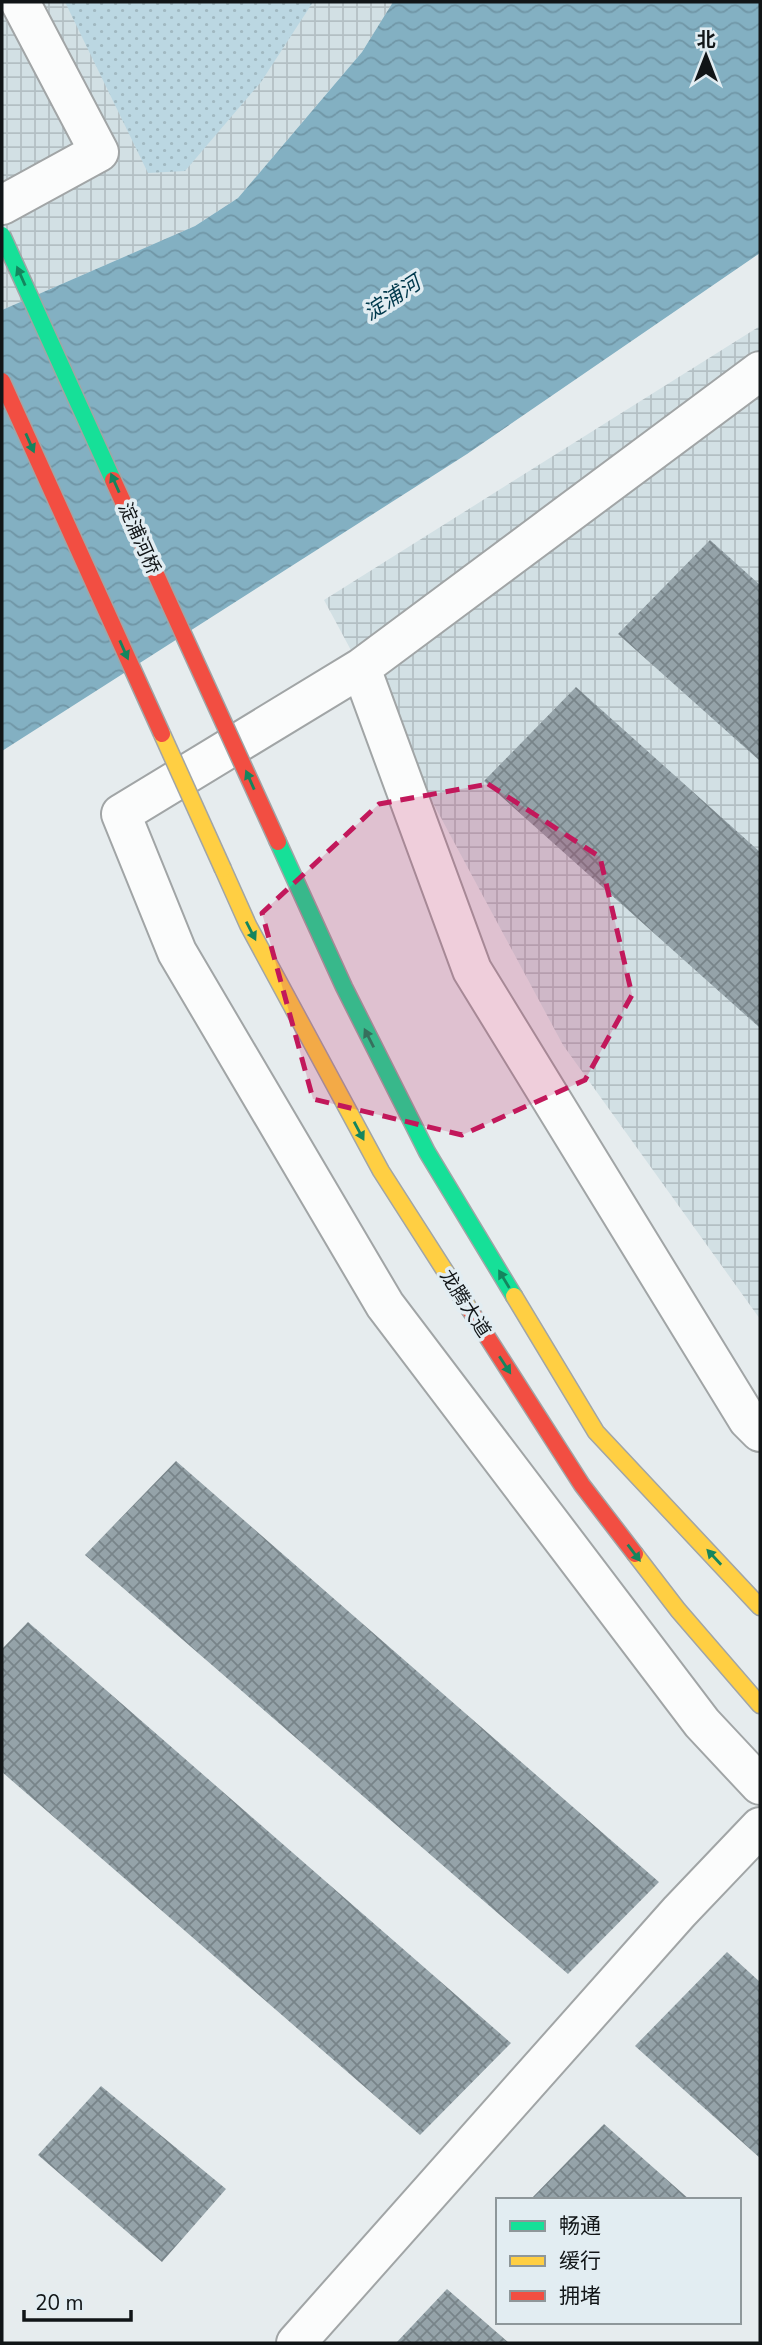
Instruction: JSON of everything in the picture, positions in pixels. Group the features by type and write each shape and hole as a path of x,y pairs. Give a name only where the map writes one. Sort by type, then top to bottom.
{"main road":[{"name":"淀浦河桥","path":"2,235 344,987 427,1152 596,1432 760,1607"},
{"name":"龙腾大道","path":"2,381 248,925 380,1171 582,1485 678,1610 760,1705"}],"street":[{"path":"2,205 99,152 20,2"},
{"path":"760,372 361,668 121,814 177,952 385,1305 702,1723 760,1785"},
{"path":"361,668 472,970 748,1420 760,1432"},
{"path":"296,2343 679,1912 760,1827"}],"highlighted area":[{"path":"488,784 600,857 632,995 585,1080 462,1135 313,1099 262,913 379,804"}],"shaded area":[{"path":"2,2 393,2 362,52 238,198 195,226 2,310"},
{"path":"65,2 313,2 261,82 185,171 148,173"},
{"path":"760,326 760,1319 563,1045 324,600"}],"water":[{"name":"淀浦河","path":"393,2 760,2 760,253 467,454 2,751 2,310 195,226 238,198 362,52"}],"building":[{"path":"710,540 760,585 760,761 618,634"},
{"path":"576,687 760,852 760,1028 484,781"},
{"path":"176,1461 659,1882 568,1974 85,1555"},
{"path":"28,1622 511,2043 420,2135 2,1772 2,1649"},
{"path":"727,1952 760,1982 760,2158 635,2046"},
{"path":"101,2086 226,2189 162,2262 38,2155"},
{"path":"604,2124 688,2198 532,2198"},
{"path":"447,2289 509,2343 396,2343"}],"traffic: fast":[{"path":"2,235 113,480"},
{"path":"278,842 344,987 427,1152 514,1296"}],"traffic: slow":[{"path":"162,734 223,869"},
{"path":"223,869 248,925 381,1171 470,1310"},
{"path":"514,1296 596,1432 760,1607"},
{"path":"635,1554 678,1610 760,1705"}],"traffic: jam":[{"path":"2,381 162,734"},
{"path":"113,480 278,842"},
{"path":"470,1310 582,1485 635,1554"}]}
